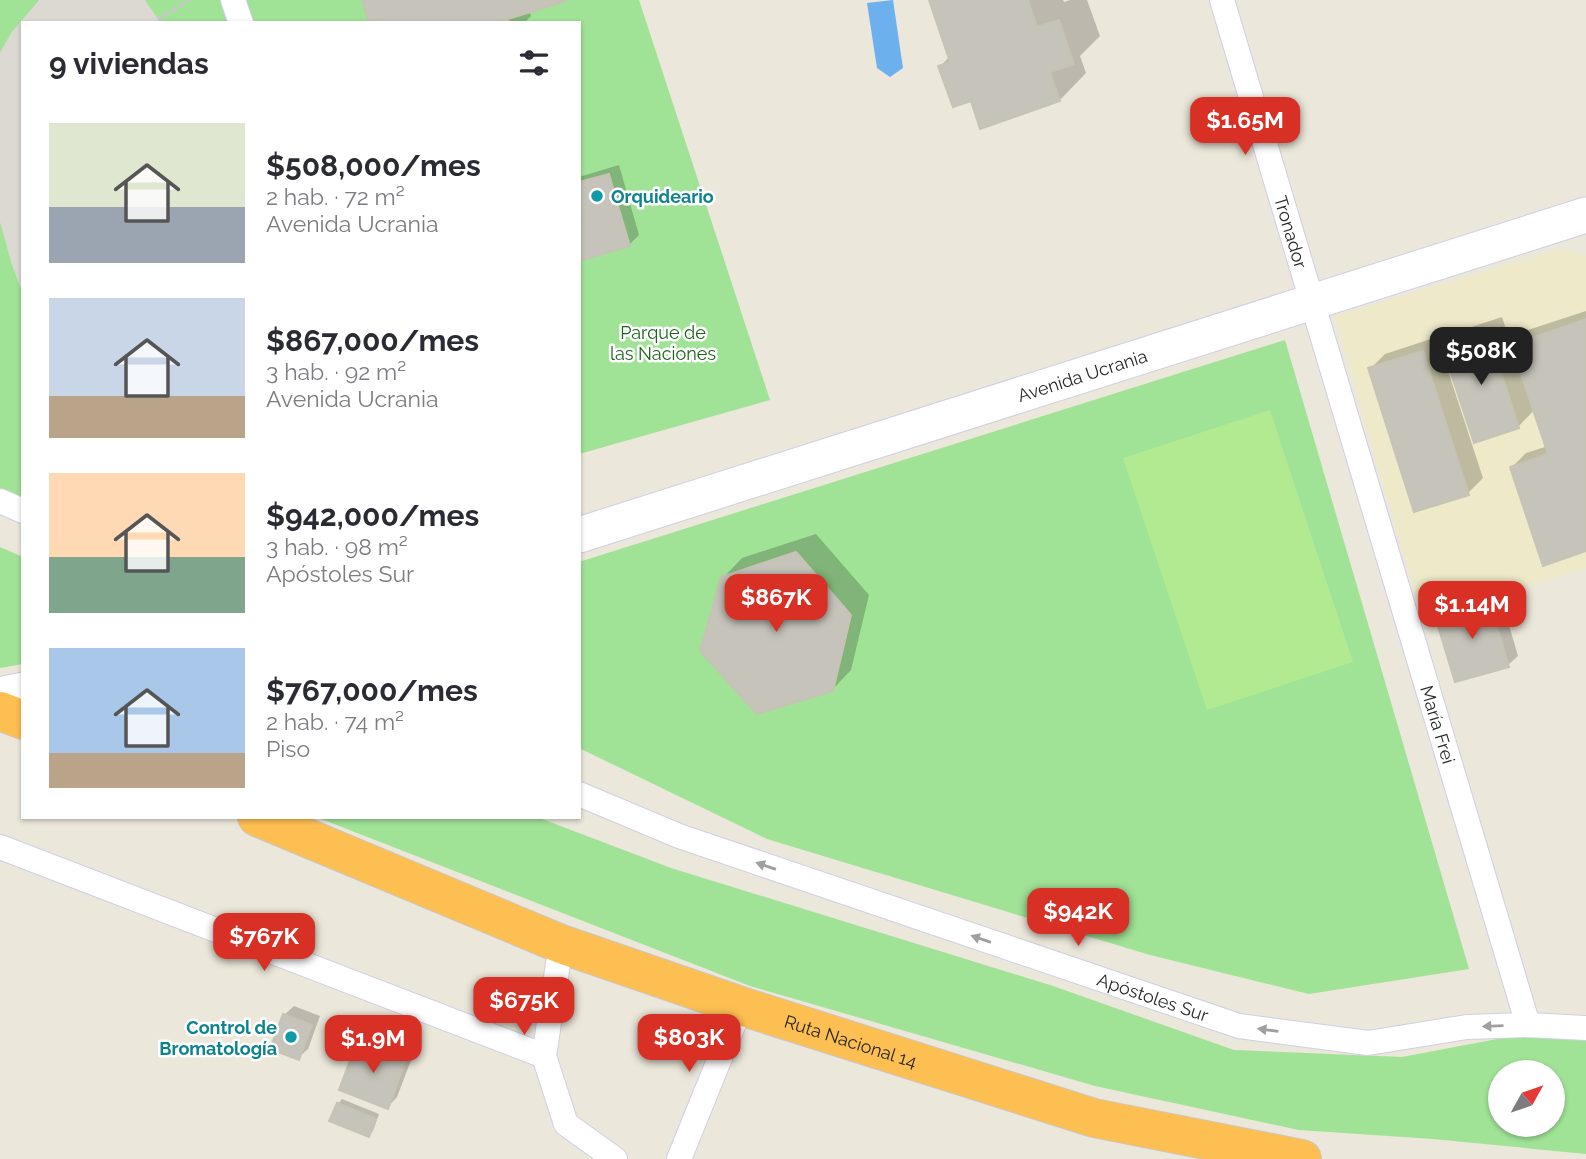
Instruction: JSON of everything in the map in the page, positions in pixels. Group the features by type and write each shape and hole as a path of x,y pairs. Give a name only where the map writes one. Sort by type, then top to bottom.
{"highway":[{"path":"0,711 21,719"},
{"name":"Ruta Nacional 14","path":"262,819 561,944 741,1006 1094,1118 1302,1159"}],"main road":[{"name":"Avenida Ucrania","path":"581,534 1586,215"},
{"path":"0,695 21,690"}],"street":[{"path":"233,0 240,21"},
{"name":"Tronador","path":"1222,0 1313,301"},
{"name":"María Frei","path":"1313,301 1528,1025"},
{"path":"0,501 21,510"},
{"name":"Apóstoles Sur","path":"581,795 679,836 1239,1026 1368,1042 1467,1027 1528,1025 1586,1028"},
{"path":"0,847 544,1056"},
{"path":"561,944 544,1056 566,1124 615,1159"},
{"path":"679,1159 741,1006"}],"path":[{"path":"158,19 190,0"}],"shaded area":[{"path":"39,0 145,0 158,21 21,21"},
{"path":"21,21 21,289 0,222 0,53"},
{"path":"1561,249 1586,256 1586,568 1423,620 1335,316"}],"green space":[{"name":"Parque de las Naciones","path":"0,0 639,0 770,400 581,453 581,21 21,21 21,500 0,491"},
{"path":"1285,340 1469,969 1309,994 1150,955 767,839 581,749 581,561"},
{"path":"1270,410 1353,662 1207,710 1123,458"},
{"path":"0,547 21,556 21,664 0,668"},
{"path":"321,819 542,819 671,868 1053,986 1234,1050 1402,1057 1524,1034 1586,1031 1586,1154 1433,1139 1299,1130 1095,1086 750,986"}],"water":[{"path":"893,0 903,68 890,77 877,68 867,3"}],"building":[{"path":"362,0 566,0 508,21 368,21"},
{"path":"929,0 1028,0 1037,27 1059,20 1074,64 1050,72 1060,101 980,129 971,101 953,107 938,66 950,62"},
{"name":"Orquideario","path":"609,174 619,209 581,220 581,181"},
{"path":"619,209 630,246 581,260 581,220"},
{"path":"1586,319 1586,551 1543,566 1510,467 1548,454 1511,345"},
{"path":"1488,331 1519,428 1474,443 1442,346"},
{"path":"1423,351 1469,495 1414,512 1368,368"},
{"path":"796,552 851,615 833,691 757,714 700,651 721,577"},
{"path":"1489,599 1509,667 1455,682 1435,616"},
{"name":"Control de Bromatología","path":"283,1014 312,1025 299,1060 270,1049"},
{"path":"357,1042 406,1060 388,1109 339,1090"},
{"path":"337,1103 376,1119 369,1137 329,1121"}],"place":[{"name":"Orquideario","path":"597,196"},
{"name":"Control de Bromatología","path":"291,1037"}]}
